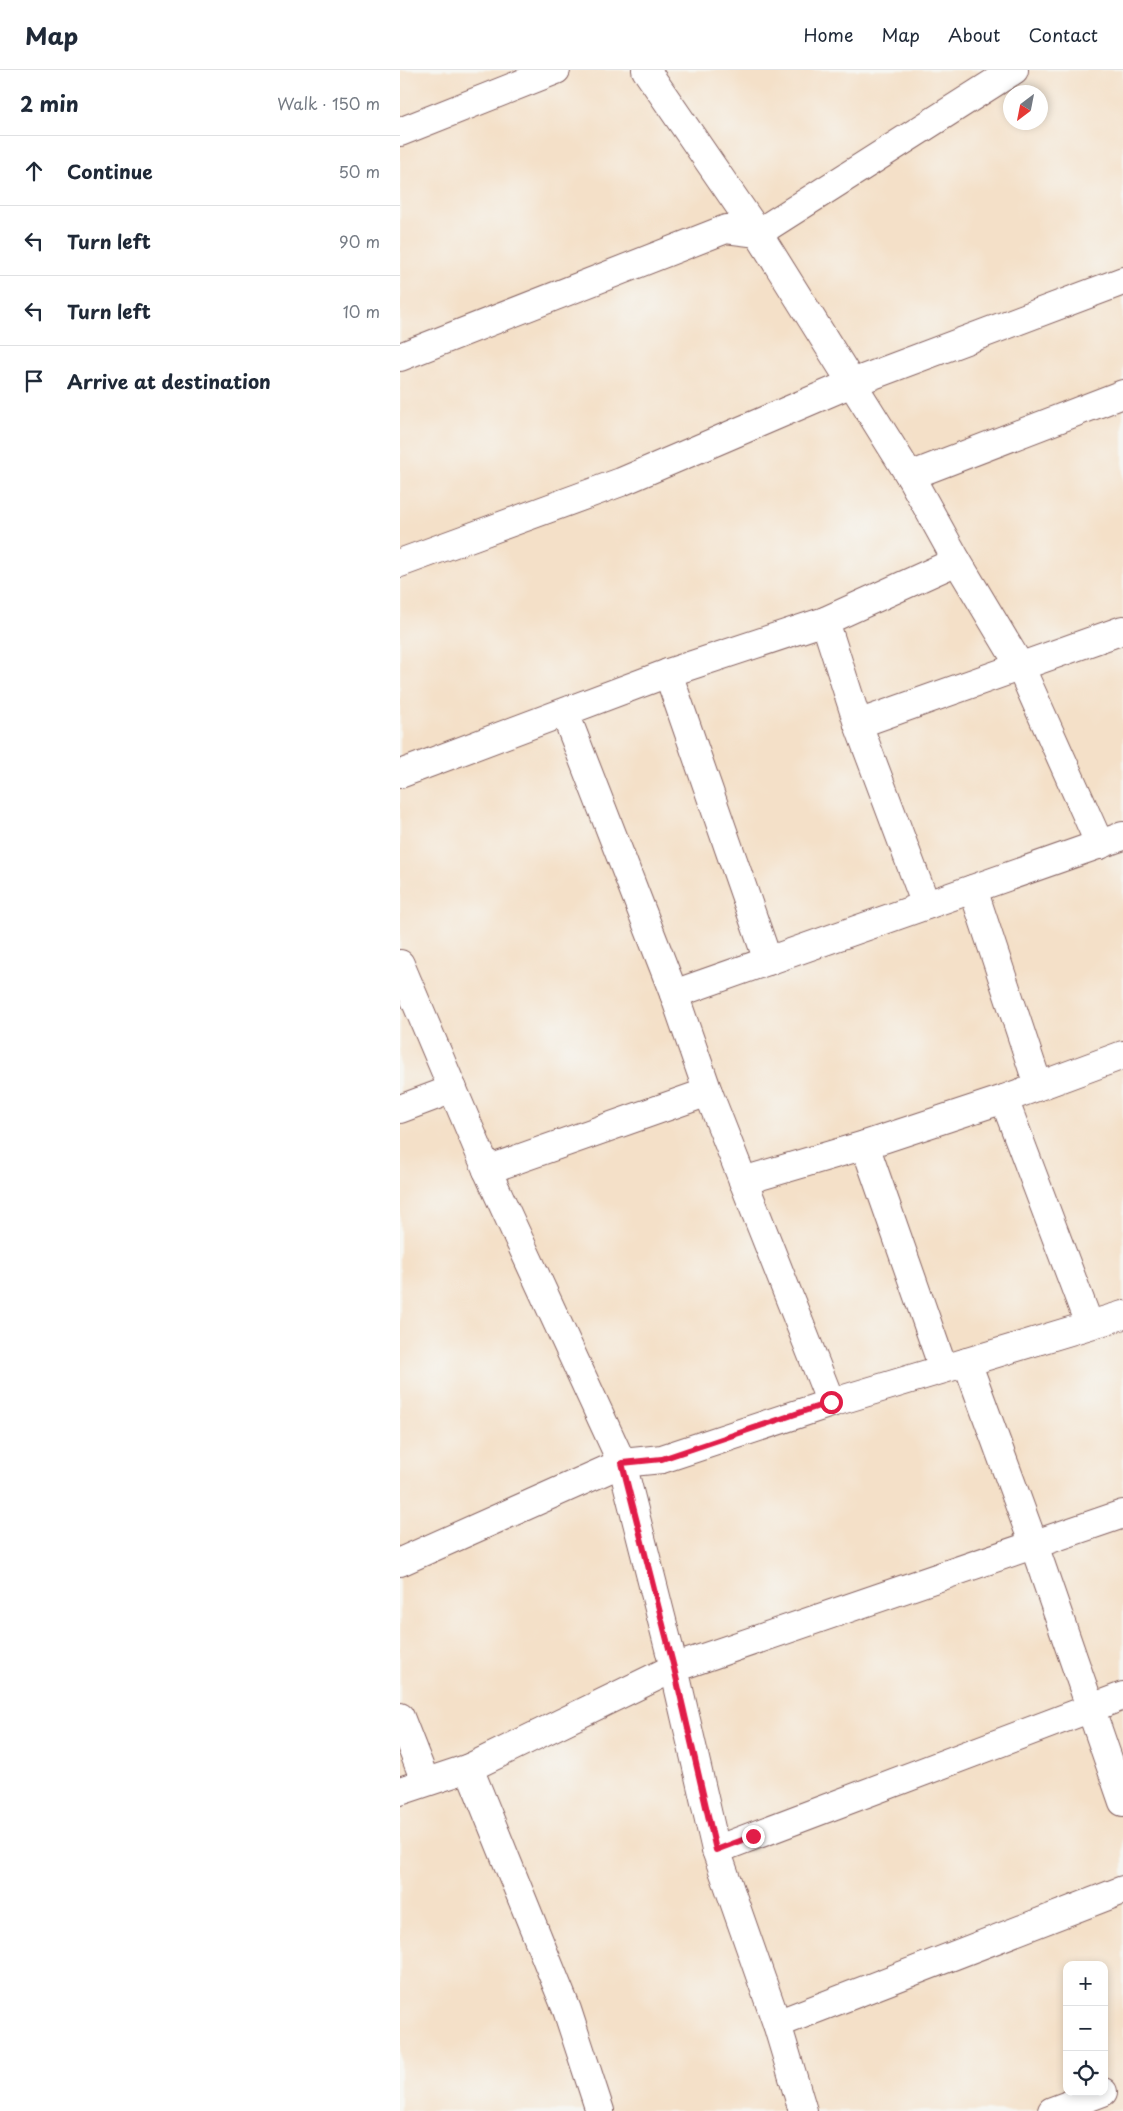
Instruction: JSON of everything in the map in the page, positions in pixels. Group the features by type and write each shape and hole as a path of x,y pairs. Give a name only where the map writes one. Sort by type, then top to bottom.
{"street":[{"path":"400,132 556,70"},
{"path":"400,357 726,229 758,233 1014,70"},
{"path":"647,71 758,233 910,476 957,561 1020,666 1112,841 674,994"},
{"path":"400,563 621,482 852,383 1123,281"},
{"path":"910,476 1123,394"},
{"path":"400,774 668,673 826,622 957,561"},
{"path":"826,622 858,724 926,905"},
{"path":"858,724 1123,630"},
{"path":"668,673 768,962"},
{"path":"564,713 674,994 708,1092 831,1402"},
{"path":"973,889 1038,1085"},
{"path":"400,964 487,1170 622,1463 674,1668 716,1850 777,2024 803,2111"},
{"path":"743,1181 1004,1099 1123,1054"},
{"path":"400,1110 453,1089"},
{"path":"487,1170 708,1092"},
{"path":"1004,1099 1089,1324"},
{"path":"865,1144 955,1365 1034,1545 1123,1802"},
{"path":"400,1562 622,1463 662,1459 831,1402 1123,1314"},
{"path":"400,1717 412,1786 469,1768 674,1668 1123,1514"},
{"path":"716,1850 1123,1696"},
{"path":"469,1768 568,2010 600,2111"},
{"path":"777,2024 1123,1890"},
{"path":"1108,2091 1123,2085"},
{"path":"1052,2111 1093,2096"}],"route":[{"path":"753,1836 716,1850 674,1668 622,1463 662,1459 831,1402"}]}
